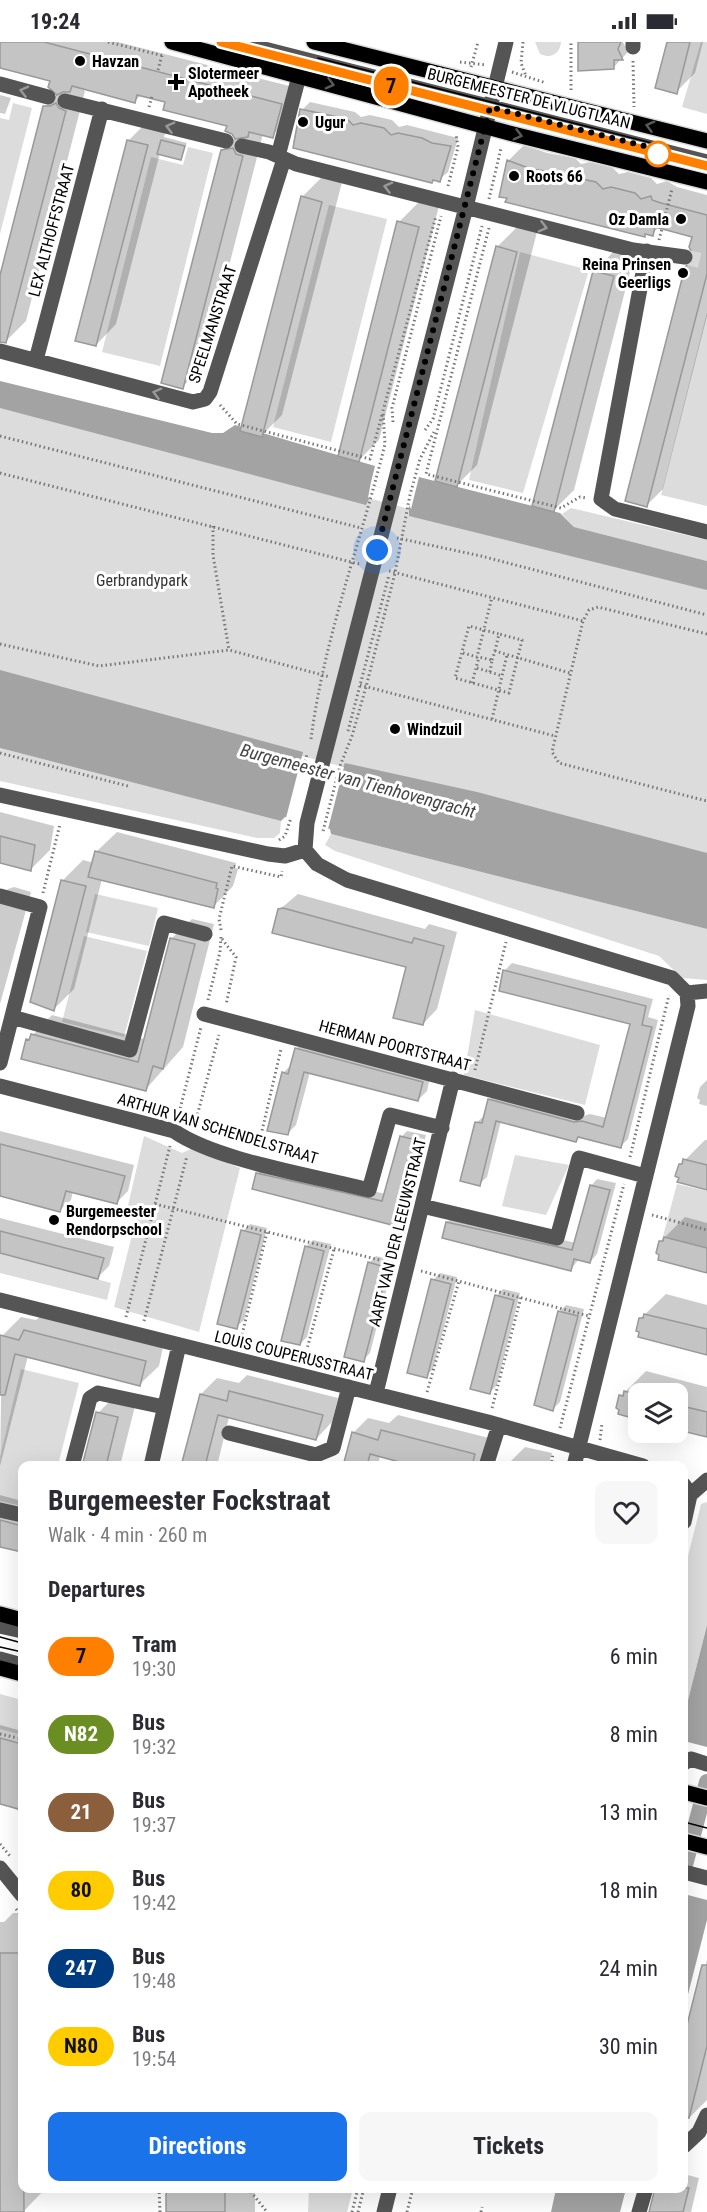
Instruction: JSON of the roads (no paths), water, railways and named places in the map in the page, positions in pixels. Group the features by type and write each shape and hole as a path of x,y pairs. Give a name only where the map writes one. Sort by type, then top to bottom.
{"main road":[{"name":"BURGEMEESTER DE VLUGTLAAN","path":"314,42 707,141"},
{"path":"167,45 299,76 707,182"},
{"path":"0,1614 18,1619"},
{"path":"0,1668 18,1673"},
{"path":"688,1793 707,1798"},
{"path":"688,1842 705,1846"}],"street":[{"name":"BURGEMEESTER DE VLUGTLAAN","path":"237,42 707,162"},
{"path":"506,42 466,207 307,823 305,850 317,864 347,880 672,978 687,993 688,1006 575,1461"},
{"name":"SPEELMANSTRAAT","path":"0,351 193,402 205,399 210,392 281,158 299,76"},
{"path":"0,84 48,97"},
{"path":"65,101 226,141"},
{"name":"LEX ALTHOFFSTRAAT","path":"36,360 102,109"},
{"path":"242,146 489,213 685,257"},
{"path":"652,251 601,499 615,509 707,532"},
{"path":"0,795 268,854 285,856 305,850"},
{"path":"0,896 40,907 0,1063"},
{"path":"12,1017 130,1050 164,923 205,934"},
{"path":"687,993 707,991"},
{"name":"HERMAN POORTSTRAAT","path":"204,1014 577,1113"},
{"name":"AART VAN DER LEEUWSTRAAT","path":"376,1394 453,1079"},
{"name":"ARTHUR VAN SCHENDELSTRAAT","path":"0,1086 174,1131 190,1142 369,1190 390,1115 442,1128"},
{"path":"422,1206 557,1238 579,1158 645,1176"},
{"name":"LOUIS COUPERUSSTRAAT","path":"0,1300 494,1423 625,1461"},
{"path":"152,1461 179,1345"},
{"path":"229,1433 314,1460 333,1448 349,1387"},
{"path":"73,1461 90,1398 98,1393 164,1407"},
{"path":"487,1461 494,1423"},
{"path":"688,1490 707,1480"},
{"path":"0,1510 18,1514"},
{"path":"0,1626 18,1630"},
{"path":"0,1659 18,1664"},
{"path":"0,1868 18,1890"},
{"path":"688,2142 699,2132 707,2115"},
{"path":"384,2212 389,2193"},
{"path":"639,2212 645,2193"}],"water":[{"path":"0,381 212,433 223,433 235,425 375,466 371,482 374,486 411,496 415,493 419,477 560,513 574,527 707,561 707,590 409,516 409,505 371,495 366,505 0,408"},
{"name":"Burgemeester van Tienhovengracht","path":"0,670 303,752 302,757 343,767 345,763 477,792 707,853 707,929 331,834 330,829 285,817 281,821 0,748"},
{"path":"707,1625 707,1747 688,1742 688,1700"},
{"path":"688,1895 707,1900 707,1920 688,1994"},
{"path":"555,2193 625,2193 620,2212 551,2212"}],"waterway":[{"path":"688,1854 707,1782"}],"tunnel":[{"path":"685,257 707,262"}],"tram line":[{"path":"221,42 707,166"},
{"name":"7","path":"221,42 707,166"},
{"path":"318,58 652,143"},
{"path":"0,1637 18,1642"},
{"path":"0,1647 18,1651"},
{"path":"688,1823 707,1828"}],"place":[{"name":"Havzan","path":"80,61"},
{"name":"Slotermeer Apotheek","path":"176,82"},
{"name":"Ugur","path":"303,122"},
{"name":"Roots 66","path":"514,176"},
{"name":"Oz Damla","path":"681,219"},
{"name":"Reina Prinsen Geerligs","path":"683,273"},
{"name":"Windzuil","path":"395,729"},
{"name":"Burgemeester Rendorpschool","path":"54,1220"}],"park label":[{"name":"Gerbrandypark","path":"142,580"}]}
